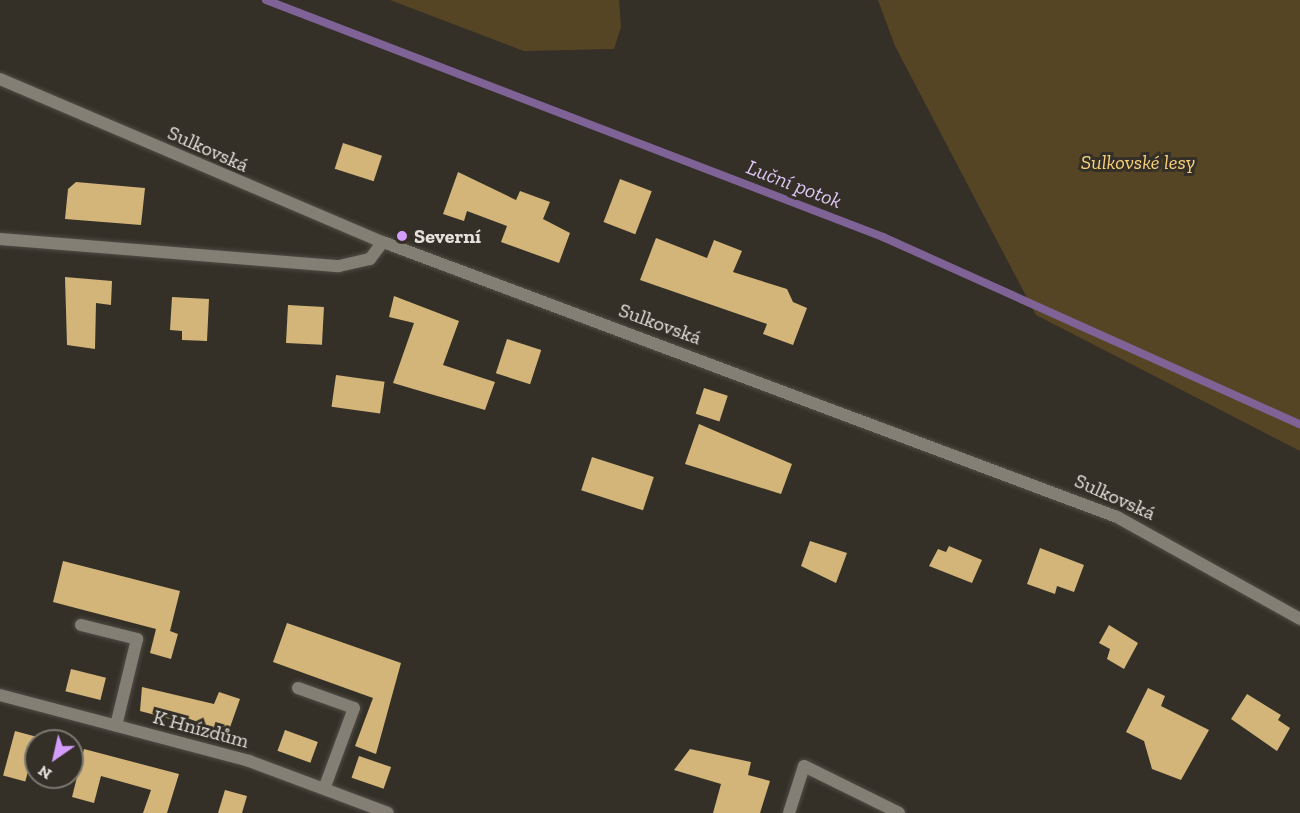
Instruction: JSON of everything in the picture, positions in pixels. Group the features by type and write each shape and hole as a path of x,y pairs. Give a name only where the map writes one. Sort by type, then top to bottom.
{"street":[{"name":"Sulkovská","path":"0,79 383,242 1117,517 1300,619"},
{"path":"0,240 339,266 370,259 383,242"},
{"path":"81,625 137,639 116,726"},
{"path":"298,688 354,708 324,789"},
{"name":"K Hnízdům","path":"0,695 249,761 388,813"},
{"path":"789,813 804,766 899,813"}],"green space":[{"path":"390,0 619,0 621,27 614,49 524,51"},
{"name":"Sulkovské lesy","path":"878,0 1300,0 1300,451 1036,315 895,46"}],"building":[{"path":"343,143 382,156 374,181 335,169"},
{"path":"458,172 516,200 520,191 550,202 543,219 570,233 559,263 501,242 507,226 467,211 464,221 443,214"},
{"path":"620,179 652,191 635,234 604,222"},
{"path":"76,182 145,188 141,225 65,219 68,189"},
{"path":"656,238 707,258 714,240 742,251 733,272 787,289 793,302 807,308 793,345 763,334 767,324 640,280"},
{"path":"65,277 112,281 111,305 96,303 95,349 67,345"},
{"path":"394,296 459,321 443,365 495,382 485,410 393,383 414,323 389,317"},
{"path":"172,297 209,299 207,341 182,340 182,331 170,330"},
{"path":"288,305 324,307 322,345 286,343"},
{"path":"507,339 541,350 530,384 496,373"},
{"path":"336,375 385,382 380,414 332,407"},
{"path":"704,388 728,396 719,421 696,414"},
{"path":"699,424 792,464 781,494 685,464"},
{"path":"592,457 654,477 643,510 581,490"},
{"path":"810,541 847,553 836,583 801,566"},
{"path":"949,546 982,560 972,583 929,566 938,549 946,552"},
{"path":"1040,548 1084,565 1074,592 1057,586 1055,594 1027,584"},
{"path":"63,561 180,591 170,631 178,634 171,659 150,653 156,629 53,602"},
{"path":"287,623 401,663 376,754 355,746 373,698 273,662"},
{"path":"1109,625 1138,643 1124,669 1107,659 1110,649 1099,643"},
{"path":"71,669 106,678 100,700 65,691"},
{"path":"142,687 214,704 219,692 240,699 228,733 176,714 174,720 140,711"},
{"path":"1148,688 1165,696 1161,706 1209,730 1181,780 1152,769 1144,741 1126,732"},
{"path":"1247,694 1281,715 1278,720 1290,728 1277,751 1231,719"},
{"path":"285,730 318,742 310,763 277,751"},
{"path":"15,731 24,733 24,781 3,775"},
{"path":"84,749 179,774 167,813 143,813 151,790 101,776 94,803 72,797 74,789 84,789"},
{"path":"690,749 751,762 748,775 770,781 760,813 713,813 721,784 674,770"},
{"path":"359,756 391,767 384,789 352,778"},
{"path":"225,790 247,796 242,813 218,813"}],"waterway":[{"name":"Luční potok","path":"266,0 883,237 1300,424"}],"place":[{"name":"Severní","path":"402,236"}]}
